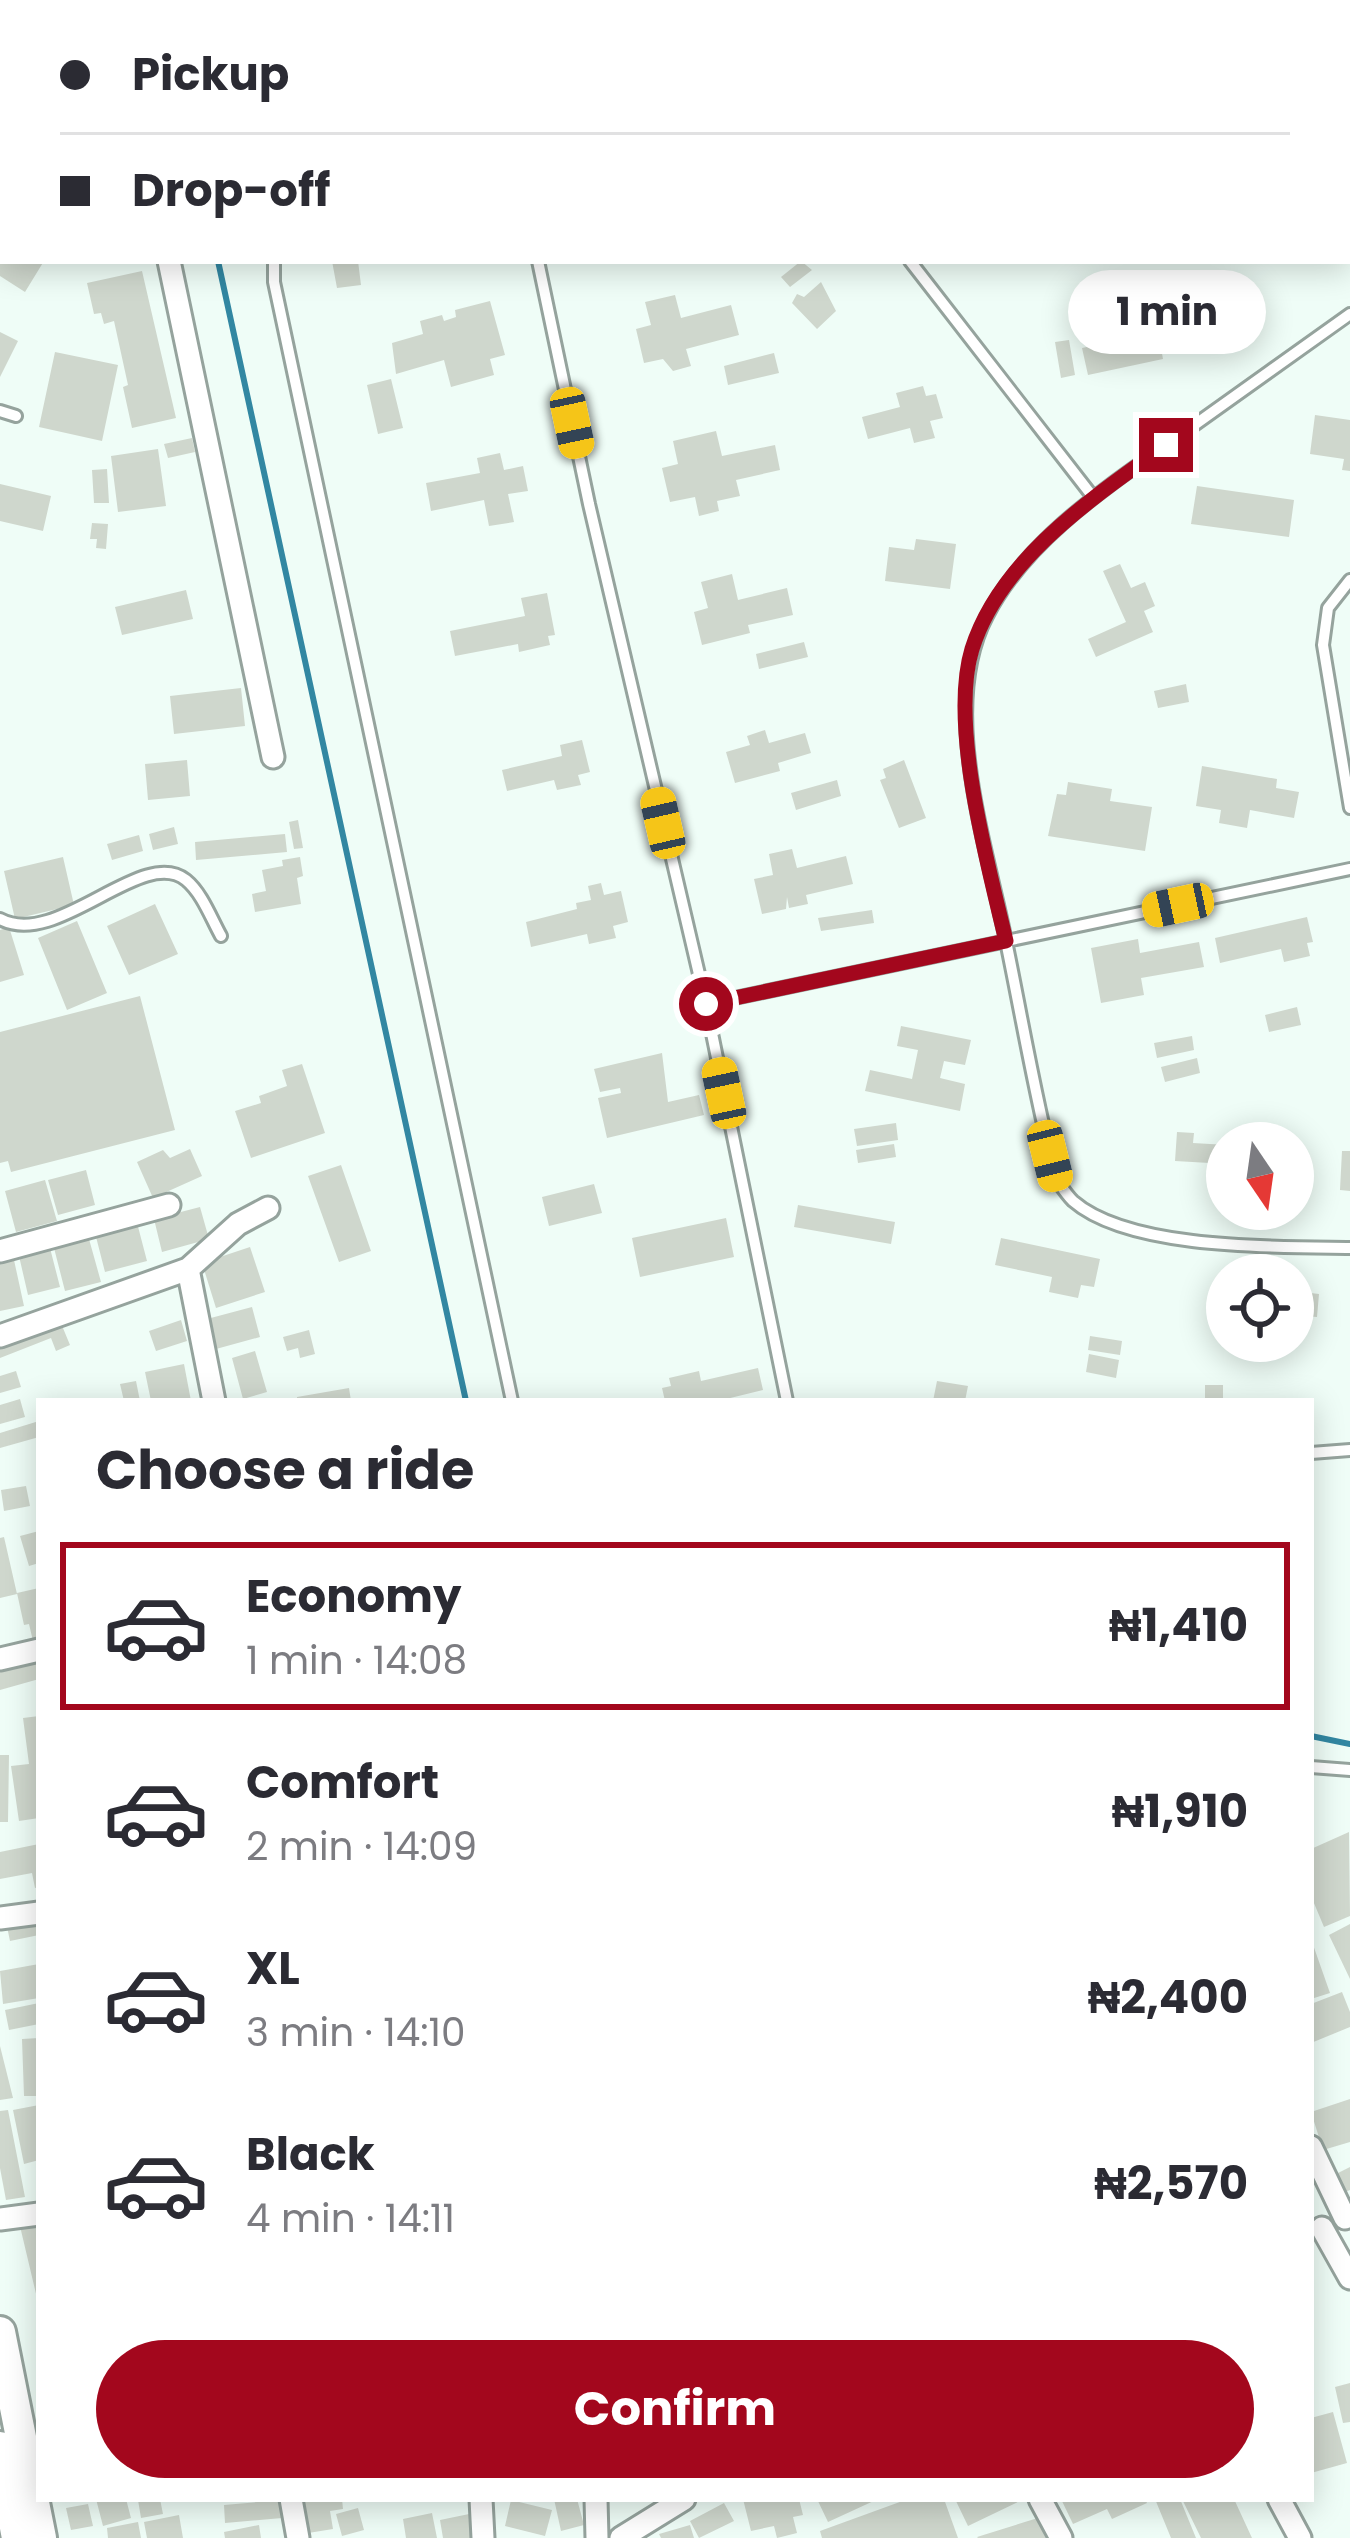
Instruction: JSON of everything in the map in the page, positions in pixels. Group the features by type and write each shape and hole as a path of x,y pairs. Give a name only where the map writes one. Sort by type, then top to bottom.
{"main road":[{"path":"0,2332 40,2538"},
{"path":"0,2447 17,2538"}],"street":[{"path":"170,264 273,757"},
{"path":"0,1251 169,1205"},
{"path":"0,1336 188,1269 238,1224 268,1208"},
{"path":"188,1269 213,1398"},
{"path":"0,1659 36,1651"},
{"path":"0,1918 36,1913"},
{"path":"1314,2153 1347,2217 1317,2230 1350,2278"},
{"path":"0,2219 36,2214"},
{"path":"292,2502 298,2538"},
{"path":"481,2502 483,2538"},
{"path":"596,2502 597,2538"},
{"path":"621,2538 679,2502"},
{"path":"1042,2502 1061,2538"},
{"path":"1281,2502 1300,2538"}],"lane":[{"path":"274,264 274,282 511,1398"},
{"path":"539,264 589,504 706,1004 786,1398"},
{"path":"912,264 1093,497"},
{"path":"1350,314 1093,497 1005,585 971,651 966,688 967,727 989,866 1056,1179 1072,1200 1095,1216 1144,1232 1265,1247 1350,1248"},
{"path":"0,411 16,416"},
{"path":"1350,580 1328,608 1323,645 1350,808"},
{"path":"706,1004 1350,869"},
{"path":"0,919 27,927 166,872 182,876 196,890 220,937"},
{"path":"1314,1454 1350,1450"},
{"path":"1314,1767 1350,1770"}],"building":[{"path":"0,264 42,264 25,292 0,276"},
{"path":"333,264 358,264 361,285 337,288"},
{"path":"797,264 812,270 790,287 781,277"},
{"path":"142,271 176,418 132,428 114,321 104,324 101,313 94,314 87,283"},
{"path":"821,282 836,311 817,329 792,303 797,294 804,297"},
{"path":"675,295 681,318 731,305 739,335 686,349 691,366 673,371 663,359 644,363 636,329 651,325 645,302"},
{"path":"490,301 505,355 490,359 494,375 451,387 444,360 396,374 392,343 423,334 420,321 442,315 444,321 456,317 455,310"},
{"path":"0,332 18,341 0,377"},
{"path":"1158,332 1163,359 1088,375 1082,348"},
{"path":"1069,340 1075,375 1061,378 1055,342"},
{"path":"55,352 118,365 102,441 39,427"},
{"path":"774,353 779,373 728,385 724,366"},
{"path":"391,379 403,428 378,434 367,385"},
{"path":"923,386 926,396 936,394 943,418 930,421 935,438 914,443 910,428 868,439 862,417 900,407 896,393"},
{"path":"1315,415 1350,420 1350,471 1342,470 1344,459 1310,454"},
{"path":"716,431 722,456 775,445 780,470 736,480 740,496 717,501 719,511 699,516 695,497 670,502 662,468 678,464 673,441"},
{"path":"192,438 195,452 168,458 164,444"},
{"path":"158,449 166,506 118,512 111,456"},
{"path":"500,453 504,470 523,466 528,491 508,494 514,522 489,526 484,500 431,511 426,483 480,473 477,458"},
{"path":"107,469 109,503 94,503 92,470"},
{"path":"0,484 51,496 43,531 0,521"},
{"path":"1197,486 1294,500 1289,537 1191,524"},
{"path":"92,523 108,524 106,549 96,548 97,539 90,539"},
{"path":"916,539 956,544 950,589 885,581 889,547 914,550"},
{"path":"1120,564 1131,588 1145,582 1155,606 1144,611 1153,632 1096,657 1088,639 1126,622 1103,571"},
{"path":"732,574 738,600 787,588 793,615 748,625 750,633 702,645 694,612 708,608 701,582"},
{"path":"186,590 193,619 122,635 115,607"},
{"path":"547,593 555,635 548,636 550,645 519,652 518,644 455,656 450,631 525,616 521,598"},
{"path":"804,642 808,657 759,669 756,654"},
{"path":"1186,684 1189,702 1158,708 1154,691"},
{"path":"241,688 245,726 174,734 170,696"},
{"path":"765,730 769,743 805,733 811,753 778,763 780,771 735,783 726,752 750,745 747,736"},
{"path":"582,740 590,772 578,775 581,785 557,790 554,780 507,791 502,770 562,756 560,745"},
{"path":"187,760 190,796 148,800 145,764"},
{"path":"904,760 926,818 899,828 880,780 886,778 883,769"},
{"path":"1202,766 1277,779 1276,788 1299,792 1294,818 1250,810 1247,828 1219,823 1221,810 1196,806"},
{"path":"837,780 841,796 796,810 791,793"},
{"path":"1068,782 1112,789 1110,801 1152,807 1145,851 1048,836 1057,794 1066,795"},
{"path":"298,820 303,848 294,849 289,822"},
{"path":"174,827 178,844 153,850 149,834"},
{"path":"285,834 287,852 196,860 195,842"},
{"path":"139,835 143,851 112,860 107,844"},
{"path":"792,849 797,868 846,856 853,884 806,895 808,904 789,908 787,897 786,909 762,914 754,879 773,875 769,854"},
{"path":"63,857 74,905 15,919 4,871"},
{"path":"300,857 301,904 255,912 252,894 266,891 262,870"},
{"path":"601,883 604,895 621,891 628,922 613,926 616,938 589,944 587,934 531,947 526,922 577,909 576,903 591,900 588,886"},
{"path":"155,904 178,954 129,975 107,926"},
{"path":"872,910 874,923 821,931 818,918"},
{"path":"1307,917 1313,942 1307,943 1310,956 1284,962 1281,949 1220,963 1215,938"},
{"path":"77,921 107,993 67,1010 38,938"},
{"path":"9,927 24,975 0,982 0,930"},
{"path":"1138,939 1140,953 1199,942 1204,967 1141,978 1144,995 1101,1003 1091,948"},
{"path":"140,996 175,1130 11,1172 8,1161 0,1163 0,1032"},
{"path":"1297,1007 1301,1025 1269,1032 1265,1015"},
{"path":"901,1026 971,1040 965,1065 944,1061 940,1078 965,1084 960,1111 865,1091 870,1070 912,1079 918,1050 897,1046"},
{"path":"1192,1036 1194,1050 1157,1058 1154,1043"},
{"path":"662,1053 668,1102 699,1095 704,1115 607,1138 598,1098 621,1093 620,1088 600,1092 594,1069"},
{"path":"1197,1058 1200,1073 1165,1082 1161,1067"},
{"path":"302,1064 325,1133 251,1158 235,1111 261,1103 259,1096 287,1086 282,1070"},
{"path":"896,1123 898,1140 857,1146 854,1129"},
{"path":"1177,1132 1194,1133 1193,1143 1206,1144 1206,1163 1175,1161"},
{"path":"894,1144 896,1157 858,1163 856,1150"},
{"path":"190,1149 202,1176 153,1198 137,1162 163,1150 170,1158"},
{"path":"1342,1151 1350,1151 1350,1191 1340,1190"},
{"path":"341,1165 371,1251 339,1262 308,1176"},
{"path":"86,1170 95,1205 58,1215 48,1180"},
{"path":"45,1180 57,1221 16,1232 5,1191"},
{"path":"594,1184 602,1213 549,1226 542,1197"},
{"path":"798,1205 895,1222 891,1244 794,1227"},
{"path":"200,1207 209,1239 162,1252 154,1219"},
{"path":"726,1218 734,1257 640,1277 632,1238"},
{"path":"136,1219 147,1261 105,1272 94,1229"},
{"path":"1001,1238 1100,1259 1094,1287 1081,1285 1078,1298 1049,1292 1052,1277 995,1265"},
{"path":"89,1239 101,1282 65,1291 54,1248"},
{"path":"250,1247 265,1292 216,1308 202,1263"},
{"path":"50,1248 60,1287 28,1295 19,1256"},
{"path":"14,1260 24,1306 0,1311 0,1263"},
{"path":"1314,1293 1319,1294 1314,1317"},
{"path":"252,1307 260,1337 216,1349 207,1319"},
{"path":"58,1316 70,1345 56,1351 51,1338 0,1358 0,1339"},
{"path":"181,1320 187,1341 156,1351 149,1331"},
{"path":"309,1330 315,1354 300,1358 298,1348 287,1351 283,1337"},
{"path":"1090,1336 1122,1341 1120,1355 1088,1350"},
{"path":"255,1351 267,1392 243,1398 232,1358"},
{"path":"1089,1354 1119,1360 1116,1378 1086,1372"},
{"path":"184,1364 190,1398 150,1398 145,1372"},
{"path":"758,1368 763,1390 730,1398 664,1398 662,1388 671,1386 669,1378 699,1371 701,1381"},
{"path":"16,1371 21,1387 0,1393 0,1376"},
{"path":"136,1381 139,1398 123,1398 120,1384"},
{"path":"937,1381 968,1386 966,1398 934,1398"},
{"path":"1205,1385 1223,1385 1223,1398 1205,1398"},
{"path":"349,1388 351,1398 297,1398"},
{"path":"20,1399 25,1417 0,1424 0,1405"},
{"path":"36,1422 36,1438 0,1448 0,1433"},
{"path":"26,1486 30,1506 4,1511 1,1490"},
{"path":"36,1532 36,1564 29,1566 20,1536"},
{"path":"4,1537 17,1594 0,1598 0,1538"},
{"path":"36,1589 36,1640 29,1624 24,1625 17,1593"},
{"path":"36,1652 36,1680 0,1690 0,1660"},
{"path":"36,1716 36,1818 19,1821 11,1766 29,1764 23,1718"},
{"path":"0,1755 9,1755 8,1822 0,1822"},
{"path":"1349,1832 1350,1916 1324,1927 1314,1903 1314,1848"},
{"path":"36,1845 36,1888 32,1873 0,1879 0,1852"},
{"path":"36,1917 36,1936 10,1941 6,1922"},
{"path":"1350,1924 1350,1979 1329,1935"},
{"path":"1314,1948 1330,1993 1314,1998"},
{"path":"36,1965 36,1998 3,2004 0,1971"},
{"path":"1342,1992 1350,2027 1314,2042 1314,2003"},
{"path":"36,2004 36,2025 9,2030 5,2010"},
{"path":"36,2038 36,2096 24,2096 22,2039"},
{"path":"0,2046 13,2098 0,2100"},
{"path":"1350,2099 1350,2142 1323,2150 1314,2111"},
{"path":"36,2106 36,2161 24,2164 13,2110"},
{"path":"8,2110 25,2197 6,2200 0,2168 0,2111"},
{"path":"1350,2167 1350,2190 1343,2193 1334,2175"},
{"path":"36,2218 36,2294 19,2222"},
{"path":"1350,2383 1350,2422 1343,2423 1335,2387"},
{"path":"1333,2412 1347,2463 1314,2472 1314,2417"},
{"path":"97,2502 127,2502 131,2518 103,2526"},
{"path":"138,2502 161,2502 163,2514 141,2518"},
{"path":"281,2502 282,2518 225,2523 224,2505"},
{"path":"297,2502 342,2502 343,2509 330,2511 333,2529 302,2534"},
{"path":"511,2502 552,2510 545,2536 505,2526"},
{"path":"555,2502 578,2502 584,2525 561,2531"},
{"path":"744,2502 800,2502 803,2515 793,2517 797,2533 777,2538 774,2526 751,2531"},
{"path":"818,2502 871,2502 828,2522"},
{"path":"900,2502 945,2502 958,2538 822,2538 820,2531"},
{"path":"956,2502 1018,2502 968,2526"},
{"path":"1062,2502 1147,2503 1112,2519 1107,2509 1073,2524"},
{"path":"1156,2502 1181,2502 1196,2538 1171,2538"},
{"path":"1183,2502 1235,2502 1252,2538 1201,2538"},
{"path":"724,2503 734,2521 699,2538 690,2521"},
{"path":"88,2504 93,2526 71,2530 66,2508"},
{"path":"358,2508 364,2530 342,2536 336,2514"},
{"path":"432,2513 437,2538 406,2538 403,2519"},
{"path":"474,2513 479,2538 443,2538 440,2520"},
{"path":"179,2515 183,2538 147,2538 144,2522"},
{"path":"1041,2517 1048,2538 977,2537"},
{"path":"138,2522 141,2538 108,2538 107,2528"},
{"path":"259,2525 261,2538 225,2538 224,2532"},
{"path":"690,2525 694,2538 661,2538 659,2534"}],"waterway":[{"path":"219,264 465,1398"},
{"path":"1314,1737 1350,1744"}],"route":[{"path":"706,1004 1006,941 967,727 971,651 1005,585 1027,561 1093,497 1166,445"}]}
